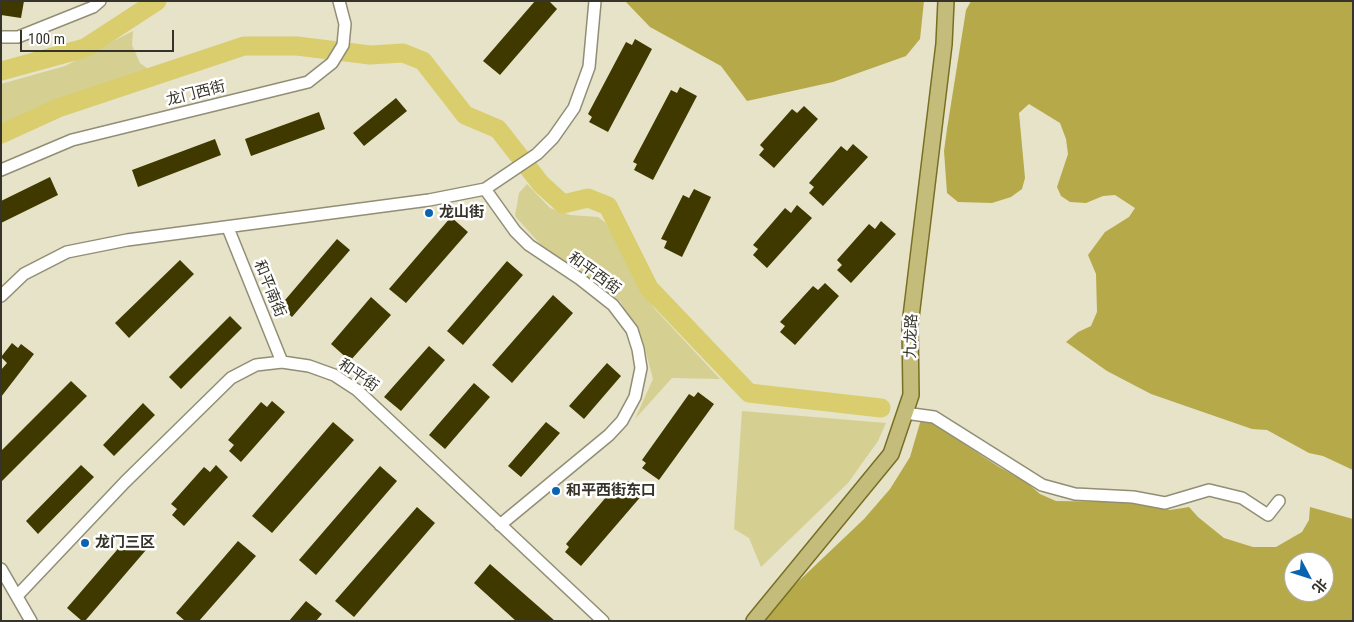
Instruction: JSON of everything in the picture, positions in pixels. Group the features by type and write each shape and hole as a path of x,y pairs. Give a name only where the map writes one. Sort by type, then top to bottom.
{"main road":[{"name":"九龙路","path":"754,621 891,454 911,395 910,325 944,44 946,1"}],"street":[{"path":"1,37 18,37 93,6 100,1"},
{"name":"龙门西街","path":"1,170 72,140 308,82 332,63 343,45 345,24 339,1"},
{"path":"1,296 24,274 67,252 127,240 429,200 485,189 537,154 553,138 574,108 589,67 595,1"},
{"name":"和平西街","path":"485,189 515,231 529,245 580,279 614,305 632,330 641,368 635,397 622,421 609,435 500,525"},
{"name":"和平南街","path":"228,228 282,362"},
{"name":"和平街","path":"17,596 125,482 231,378 256,365 282,362 309,366 334,375 357,390 603,621"},
{"path":"905,414 934,417 1042,485 1075,494 1133,497 1165,503 1209,490 1242,498 1268,515 1279,501"},
{"path":"1,569 31,621"}],"shaded area":[{"path":"625,1 924,1 920,39 906,56 833,82 747,101 721,66 650,27"},
{"path":"971,1 1353,1 1353,470 1323,456 1309,453 1267,430 1252,429 1151,394 1107,371 1066,342 1078,332 1091,326 1097,312 1096,274 1088,255 1105,232 1129,217 1135,208 1115,195 1103,196 1086,203 1070,202 1061,196 1057,187 1068,154 1066,139 1060,123 1029,104 1019,113 1025,178 1022,189 1011,197 992,203 958,202 947,193 944,151 966,10"},
{"path":"133,31 132,45 140,63 151,71 43,107 1,126 1,84 65,66"},
{"path":"527,184 550,208 570,215 598,217 606,223 654,308 720,379 672,378 635,419 653,379 644,345 620,301 591,279 550,255 515,216 519,193"},
{"path":"742,411 886,423 878,441 848,483 761,567 749,538 734,529"},
{"path":"922,416 999,467 1026,482 1040,494 1056,501 1130,502 1170,510 1189,507 1198,517 1224,538 1253,547 1276,547 1302,532 1309,520 1310,507 1353,519 1353,621 762,621 784,595 864,519 890,489 910,457"}],"building":[{"path":"1,1 24,1 21,18 1,15"},
{"path":"535,1 549,1 557,9 500,75 483,61"},
{"path":"635,39 652,49 608,132 589,122 592,117 588,114 626,42 632,45"},
{"path":"680,87 697,96 653,180 634,170 637,164 633,162 671,90 677,93"},
{"path":"396,98 407,111 364,146 353,133"},
{"path":"804,106 818,119 774,168 759,155 764,149 760,145 792,109 797,113"},
{"path":"319,112 325,129 251,156 245,139"},
{"path":"215,139 221,155 138,187 132,170"},
{"path":"853,144 868,157 823,206 809,193 814,187 809,183 841,146 847,151"},
{"path":"50,177 58,195 1,223 1,201"},
{"path":"694,189 711,197 682,257 664,248 667,241 661,239 683,195 689,198"},
{"path":"797,205 812,218 767,268 753,255 758,249 753,245 785,208 791,213"},
{"path":"451,217 468,232 406,303 389,289"},
{"path":"881,221 896,234 851,283 837,270 842,265 837,260 869,224 875,229"},
{"path":"337,239 350,250 292,317 280,306"},
{"path":"180,260 194,274 129,338 115,323"},
{"path":"507,261 523,275 463,345 447,331"},
{"path":"825,283 839,296 795,345 780,332 785,326 780,322 813,286 818,290"},
{"path":"553,295 573,313 512,383 492,365"},
{"path":"371,297 391,315 350,361 331,344"},
{"path":"230,316 242,328 181,389 169,377"},
{"path":"12,343 18,348 21,344 34,354 1,397 1,370 7,363 1,357"},
{"path":"429,346 445,360 401,411 384,397"},
{"path":"607,363 621,376 584,419 569,406"},
{"path":"71,381 87,396 1,482 1,451"},
{"path":"474,383 490,397 445,449 429,435"},
{"path":"698,392 714,404 659,480 642,468 646,463 642,460 689,394 694,397"},
{"path":"272,401 285,412 241,462 229,451 234,445 228,440 261,402 267,407"},
{"path":"143,403 155,415 114,456 103,445"},
{"path":"333,422 354,440 272,533 252,516"},
{"path":"546,422 560,433 521,477 508,466"},
{"path":"81,465 94,477 38,534 26,521"},
{"path":"216,465 228,477 184,526 172,515 177,509 171,504 204,467 210,472"},
{"path":"380,466 397,481 316,575 299,560"},
{"path":"628,481 643,494 581,566 565,552 569,547 566,544 619,482 624,486"},
{"path":"417,507 435,523 354,617 335,601"},
{"path":"129,536 146,550 85,621 82,621 67,608"},
{"path":"238,541 256,556 199,621 185,621 176,613"},
{"path":"490,564 555,621 516,621 474,583"},
{"path":"306,601 322,614 316,621 289,621"}],"waterway":[{"path":"1,71 85,48 157,1"},
{"path":"1,134 58,108 244,46 297,46 370,55 403,53 423,61 465,115 498,129 541,184 563,204 588,198 608,206 649,288 749,393 881,408"}],"place":[{"name":"龙山街","path":"429,213"},
{"name":"和平西街东口","path":"556,491"},
{"name":"龙门三区","path":"85,543"}]}
